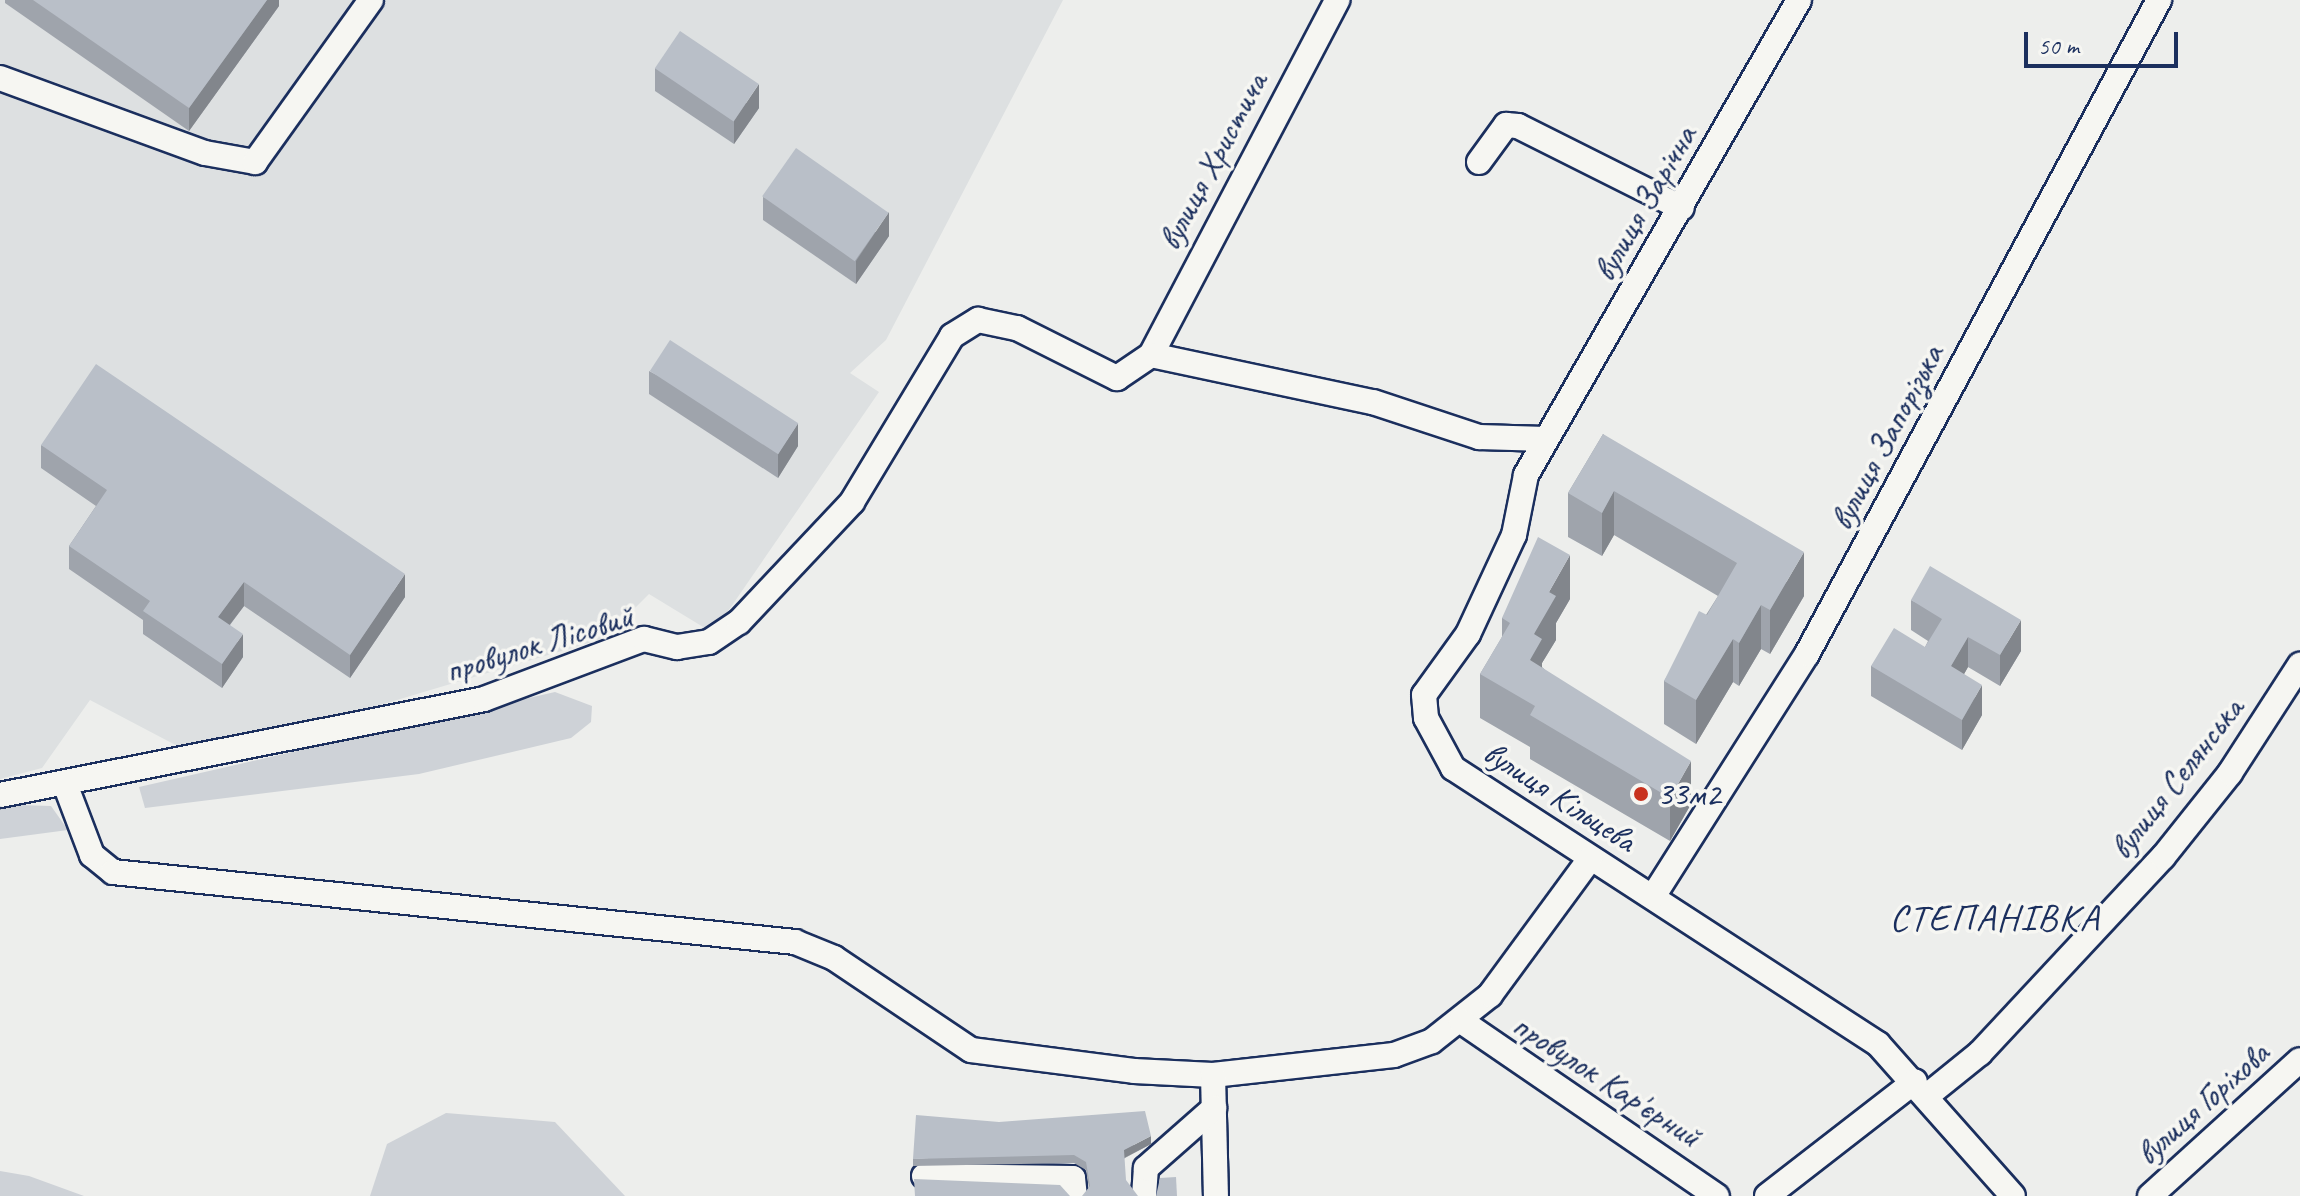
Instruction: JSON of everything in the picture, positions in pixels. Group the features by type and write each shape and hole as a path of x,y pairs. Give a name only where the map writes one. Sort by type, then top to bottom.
{"street":[{"path":"0,78 205,153 255,162 371,0"},
{"name":"вулиця Христича","path":"1151,355 1337,0"},
{"name":"вулиця Зарічна","path":"1546,439 1682,208 1798,0"},
{"name":"вулиця Запорізька","path":"1654,895 1807,654 2159,0"},
{"path":"1479,162 1506,125 1518,126 1682,208"},
{"name":"провулок Лісовий","path":"0,795 484,699 644,639 677,647 709,642 739,622 852,502 952,336 978,320 1017,328 1117,378 1151,355"},
{"path":"1151,355 1373,402 1479,437 1546,439"},
{"name":"вулиця Кільцева","path":"1546,439 1523,484 1514,535 1476,617 1424,695 1426,718 1453,768 1590,859 1654,895 1833,1009 1922,1088 2013,1196"},
{"name":"вулиця Селянська","path":"1767,1196 1922,1088 1980,1053 2163,857 2230,773 2300,665"},
{"name":"провулок Кар'єрний","path":"65,784 92,855 126,875 795,942 834,958 971,1050 1213,1075 1394,1055 1461,1021 1526,950 1590,859"},
{"name":"провулок Кар'єрний","path":"1461,1021 1717,1196"},
{"name":"вулиця Горіхова","path":"2150,1196 2300,1060"},
{"path":"1213,1075 1216,1196"},
{"path":"1144,1196 1146,1168 1214,1108"},
{"path":"939,1183 1010,1186 1073,1178 1075,1196"}],"shaded area":[{"path":"0,0 1063,0 886,340 850,373 879,392 713,633 649,594 605,638 273,737 185,750 90,700 42,768 0,779"},
{"path":"555,692 592,706 591,722 571,738 419,774 145,808 139,787"},
{"path":"18,805 51,806 68,830 0,839 0,809"},
{"path":"446,1113 555,1122 625,1196 370,1196 387,1144"},
{"path":"0,1171 29,1176 84,1196 0,1196"}],"building":[{"path":"33,0 267,0 189,108"},
{"path":"680,31 759,84 734,121 655,68"},
{"path":"796,148 889,213 855,261 762,196"},
{"path":"670,340 798,423 778,454 650,371"},
{"path":"96,364 405,574 350,655 244,582 218,617 243,634 222,664 143,611 150,601 69,546 107,490 41,445"},
{"path":"1603,434 1804,552 1770,610 1761,605 1739,643 1733,639 1696,700 1664,681 1699,611 1707,615 1737,563 1614,491 1602,513 1568,493"},
{"path":"1538,537 1570,555 1549,592 1556,596 1534,634 1542,639 1530,660 1691,761 1670,798 1530,715 1535,706 1480,674 1510,623 1502,618"},
{"path":"1930,566 2021,620 2000,655 1968,637 1951,666 1982,685 1962,720 1871,666 1894,628 1925,647 1942,619 1911,600"},
{"path":"1145,1111 1151,1136 1124,1150 1126,1180 1138,1196 1082,1196 1090,1186 1086,1162 1074,1155 913,1159 916,1115 999,1122"},
{"path":"1176,1177 1177,1196 1156,1196 1160,1178"},
{"path":"914,1179 1060,1185 1070,1196 915,1196"}],"place":[{"name":"33м2","path":"1641,794"}],"district":[{"name":"СТЕПАНІВКА","path":"1995,918"}]}
